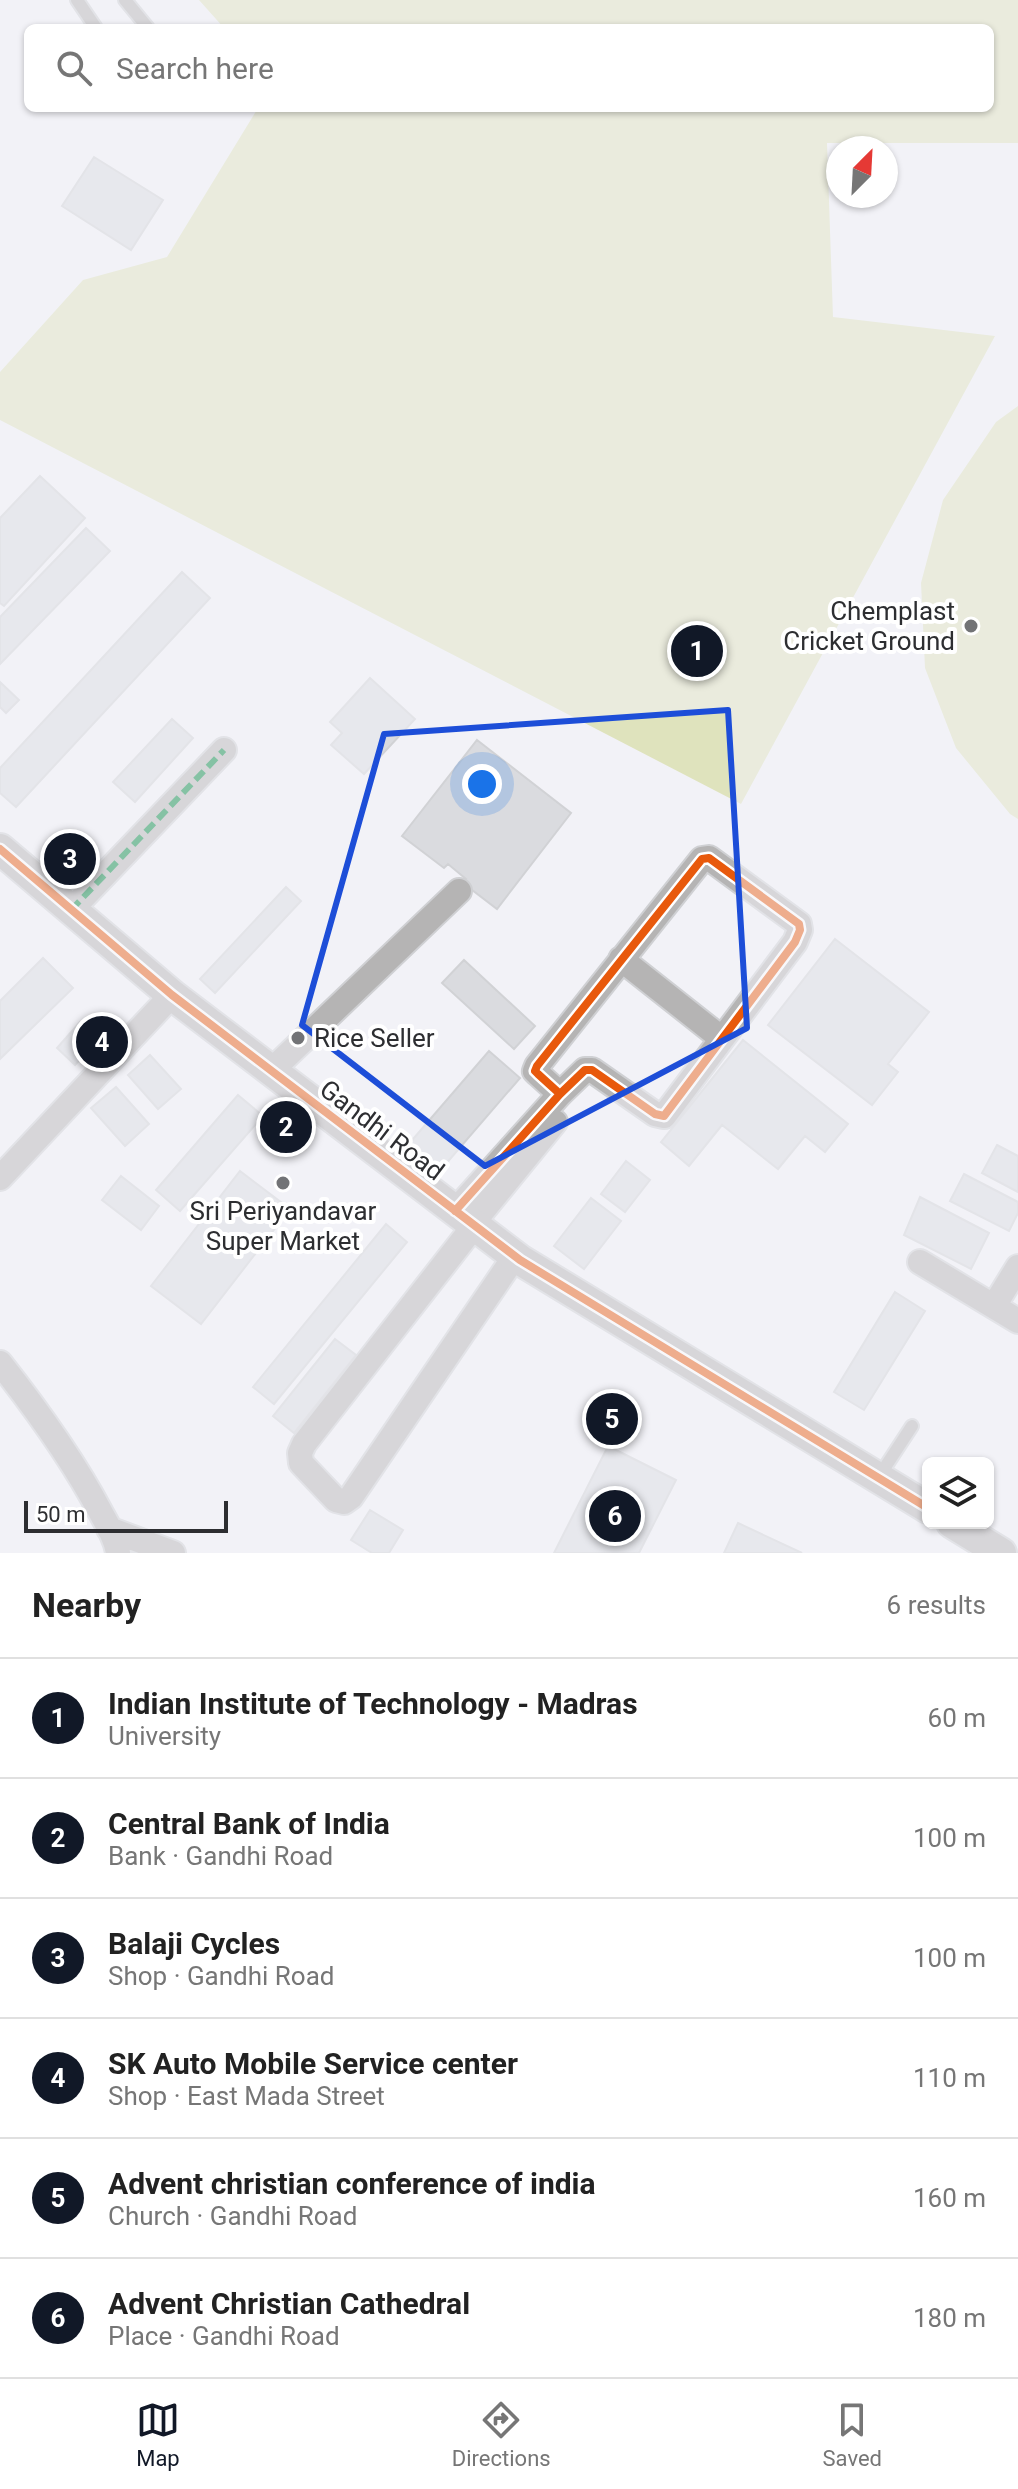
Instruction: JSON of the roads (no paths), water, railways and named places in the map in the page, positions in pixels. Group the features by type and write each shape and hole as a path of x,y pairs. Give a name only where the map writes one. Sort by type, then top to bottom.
{"street":[{"path":"71,910 224,750"},
{"name":"Gandhi Road","path":"0,849 172,995 515,1256 922,1504"},
{"path":"515,1256 351,1497 344,1502 336,1500 301,1463 300,1453 304,1444 560,1094 585,1070 592,1070 655,1114 664,1116 795,942 800,930 795,920 705,858 621,959 535,1071 560,1094"},
{"path":"271,1071 459,891"},
{"path":"621,959 721,1038"},
{"path":"0,1178 172,995"},
{"path":"467,1220 555,1122"},
{"path":"920,1262 1018,1321"},
{"path":"994,1306 1018,1267"},
{"path":"0,1363 39,1414 90,1492 118,1553"},
{"path":"109,1529 173,1553"},
{"path":"962,1529 1001,1553"}],"lane":[{"path":"77,0 93,24"},
{"path":"125,0 145,24"},
{"path":"878,1478 912,1426"}],"place":[{"name":"Chemplast Cricket Ground","path":"971,626"},
{"name":"Indian Institute of Technology - Madras","path":"697,651"},
{"name":"Balaji Cycles","path":"70,859"},
{"name":"Rice Seller","path":"298,1038"},
{"name":"SK Auto Mobile Service center","path":"102,1042"},
{"name":"Central Bank of India","path":"286,1127"},
{"name":"Sri Periyandavar Super Market","path":"283,1183"},
{"name":"Advent christian conference of india","path":"612,1419"},
{"name":"Advent Christian Cathedral","path":"615,1516"}]}
